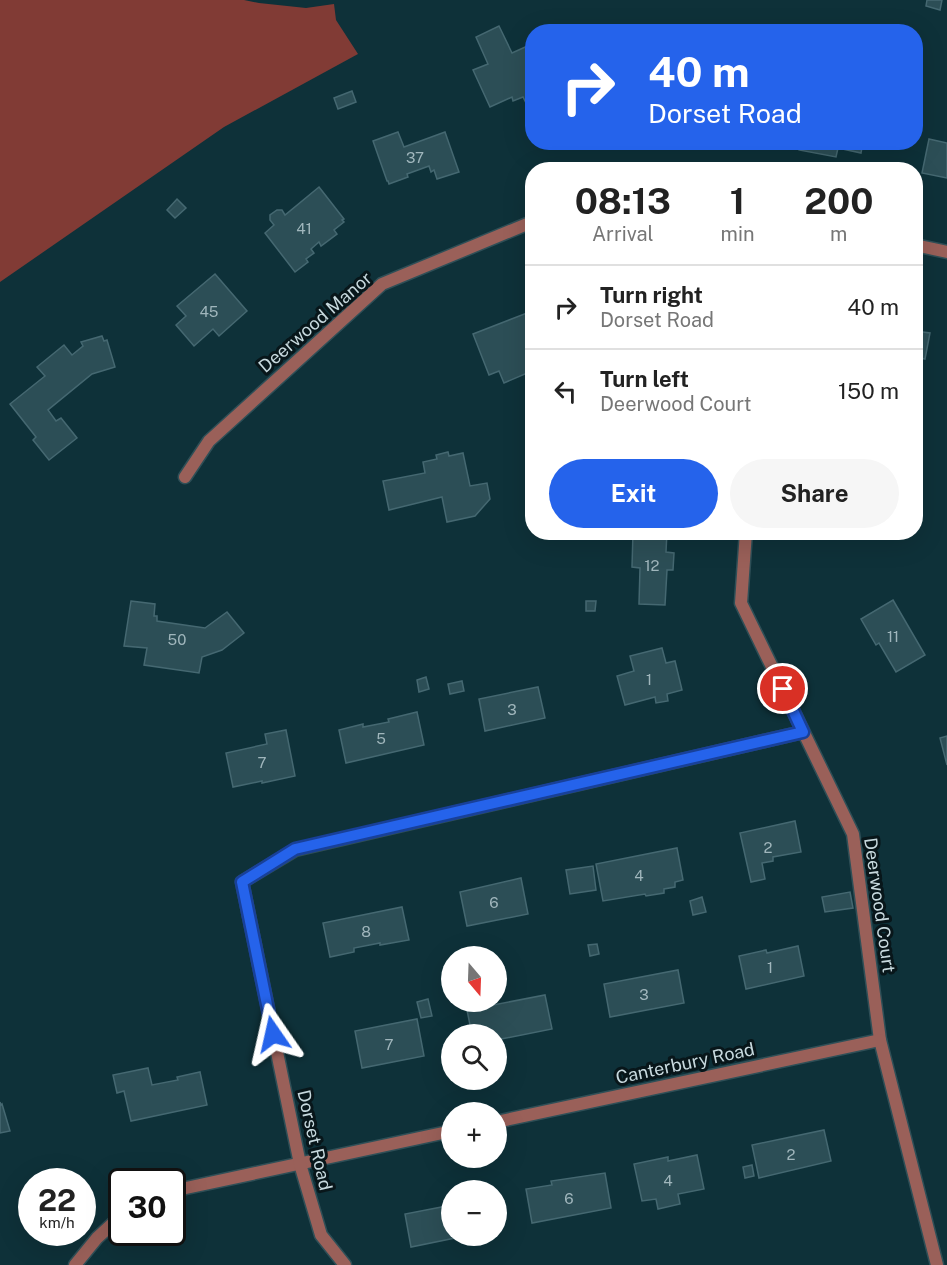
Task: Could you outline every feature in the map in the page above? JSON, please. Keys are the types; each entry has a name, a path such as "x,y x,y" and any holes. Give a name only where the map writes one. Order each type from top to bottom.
{"street":[{"name":"Deerwood Manor","path":"185,477 209,441 382,284 525,225"},
{"path":"923,247 947,252"},
{"name":"Deerwood Court","path":"745,540 741,603 853,834 880,1040 937,1265"},
{"name":"Dorset Road","path":"345,1265 321,1235 300,1164 242,882 295,849 803,732"},
{"name":"Canterbury Road","path":"507,1120 880,1040"},
{"path":"186,1188 441,1133"},
{"path":"75,1265 108,1228"}],"shaded area":[{"path":"0,0 244,0 306,8 334,4 336,20 358,54 224,127 0,282"}],"building":[{"path":"927,0 942,0 940,10 926,6"},
{"path":"499,26 512,53 525,47 525,101 523,97 513,101 512,97 490,107 473,70 488,64 476,37"},
{"path":"352,91 356,102 338,109 334,98"},
{"path":"398,132 404,147 445,132 459,172 437,179 434,170 431,172 429,166 389,184 373,141"},
{"path":"929,139 947,143 947,178 923,173"},
{"path":"799,150 838,150 836,157"},
{"path":"319,187 344,222 334,230 337,234 321,246 319,242 311,249 314,253 306,259 308,262 295,272 265,233 274,225 270,220 270,215 277,210 282,210 285,215"},
{"path":"177,199 186,208 175,218 167,210"},
{"path":"215,274 247,311 219,336 213,329 194,346 176,325 186,316 177,306"},
{"path":"525,314 525,374 504,383 499,371 489,375 473,334"},
{"path":"923,332 930,333 925,359 923,359"},
{"path":"102,336 104,341 107,340 115,367 92,374 48,410 56,421 61,418 77,438 49,460 33,440 36,437 10,404 45,376 37,367 64,345 72,355 83,346 81,342"},
{"path":"448,452 449,456 463,453 470,486 487,483 490,499 475,516 447,522 442,497 389,510 383,481 425,473 423,462 437,459 436,455"},
{"path":"633,540 667,540 666,552 674,553 673,570 667,570 665,605 639,604 640,568 632,567"},
{"path":"893,600 925,655 896,672 879,643 876,645 861,619"},
{"path":"131,601 155,604 154,616 157,616 157,621 205,628 227,612 244,633 222,650 202,657 199,673 144,665 147,648 124,646"},
{"path":"586,601 596,601 595,611 586,611"},
{"path":"662,648 666,663 675,661 682,690 667,694 668,701 656,703 655,697 625,705 617,676 634,671 630,656"},
{"path":"426,677 429,689 419,692 417,680"},
{"path":"462,681 464,691 450,694 448,684"},
{"path":"538,687 545,718 485,731 479,699"},
{"path":"417,712 424,745 346,763 339,730 363,724 363,727 389,722 388,719"},
{"path":"286,730 295,776 233,787 226,753 267,744 265,734"},
{"path":"947,736 947,765 940,738"},
{"path":"795,821 801,852 773,857 773,861 762,863 765,879 751,882 740,833"},
{"path":"677,848 683,880 675,882 675,887 664,889 664,893 603,901 596,864"},
{"path":"593,866 596,890 570,894 566,870"},
{"path":"521,878 528,914 467,926 460,892"},
{"path":"850,892 853,908 825,912 822,897"},
{"path":"702,897 706,912 693,915 690,901"},
{"path":"402,907 409,940 354,948 354,952 330,957 323,923"},
{"path":"597,944 599,954 590,956 588,945"},
{"path":"798,946 804,976 746,989 739,956"},
{"path":"678,970 684,1003 610,1017 604,984"},
{"path":"545,995 552,1029 507,1038 507,1024 470,1024 467,1012 507,1012 507,1002"},
{"path":"428,999 432,1016 421,1018 417,1002"},
{"path":"417,1019 424,1056 362,1068 355,1031"},
{"path":"148,1068 152,1085 178,1080 177,1077 200,1072 207,1105 131,1121 124,1091 117,1093 113,1075"},
{"path":"0,1102 10,1131 0,1133"},
{"path":"824,1130 831,1161 759,1178 752,1145"},
{"path":"697,1155 704,1189 678,1194 680,1204 658,1209 656,1199 642,1201 634,1164 668,1157 668,1161"},
{"path":"752,1165 754,1176 745,1178 743,1167"},
{"path":"605,1173 611,1208 532,1223 526,1189 552,1185 551,1181"},
{"path":"441,1207 441,1241 411,1247 405,1214"}],"route":[{"path":"273,1034 242,882 295,849 803,732 783,689"}]}
